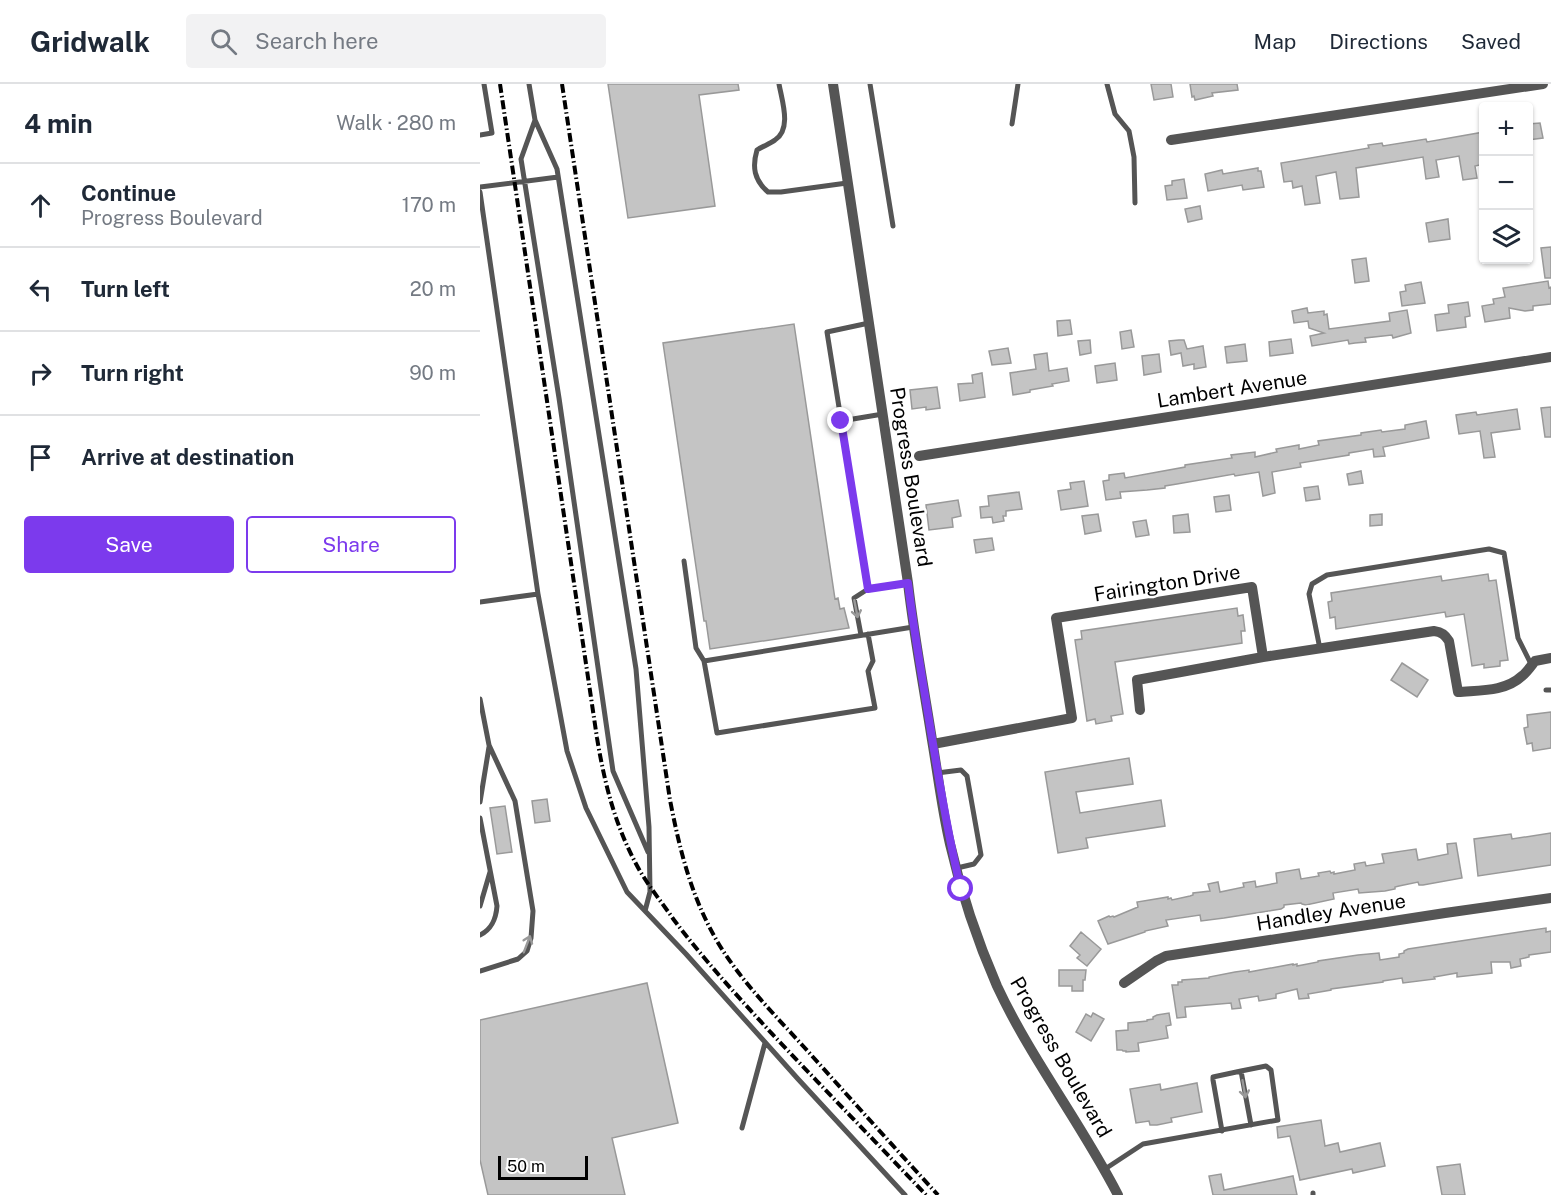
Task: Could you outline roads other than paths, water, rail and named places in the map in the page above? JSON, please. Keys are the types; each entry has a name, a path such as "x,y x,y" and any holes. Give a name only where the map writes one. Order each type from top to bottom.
{"street":[{"name":"Progress Boulevard","path":"833,84 913,627 949,842 961,889 978,939 1020,1031 1105,1169 1118,1195"},
{"path":"1171,140 1543,84"},
{"name":"Lambert Avenue","path":"919,456 1551,357"},
{"name":"Fairington Drive","path":"933,744 1072,718 1056,618 1252,587 1263,657"},
{"path":"1140,710 1137,680 1263,657 1434,631 1445,635 1449,641 1458,692 1500,688 1511,684 1522,676 1535,661 1551,658"},
{"name":"Handley Avenue","path":"1124,983 1166,956 1551,898"}],"lane":[{"path":"480,135 492,133 484,84"},
{"path":"529,84 535,120 557,169 636,669 649,828 650,892 645,911"},
{"path":"779,84 786,127 775,141 757,150 755,170 758,183 768,192 848,183"},
{"path":"870,84 893,226"},
{"path":"1012,124 1018,84"},
{"path":"1107,84 1115,114 1129,130 1134,157 1135,203"},
{"path":"535,120 521,159 558,386 614,771 650,857"},
{"path":"480,187 558,177"},
{"path":"480,192 538,594 567,751 586,808 627,891 905,1195"},
{"path":"868,589 826,332 869,323"},
{"path":"841,421 883,414"},
{"path":"1320,649 1309,594 1312,584 1319,579 1327,575 1489,549 1504,553 1518,638 1531,665"},
{"path":"684,561 696,648 704,661 717,733 875,708 868,672 873,662 854,598 868,589 908,583"},
{"path":"480,602 538,594"},
{"path":"704,661 913,627"},
{"path":"480,699 489,745 516,801 533,911 531,938 527,951 518,959 480,971"},
{"path":"480,802 489,745"},
{"path":"937,773 961,770 967,776 981,855 974,864 956,868"},
{"path":"480,818 497,906 491,928 480,935"},
{"path":"480,906 490,871"},
{"path":"742,1128 765,1043"},
{"path":"1105,1169 1143,1144 1222,1131 1278,1120 1270,1070 1266,1066 1214,1077 1222,1131"},
{"path":"1241,1071 1251,1125"}],"railway":[{"path":"500,84 597,738 608,790 624,839 644,877 698,950 775,1037 926,1195"},
{"path":"562,84 670,800 682,855 693,890 717,941 746,983 938,1195"}]}
